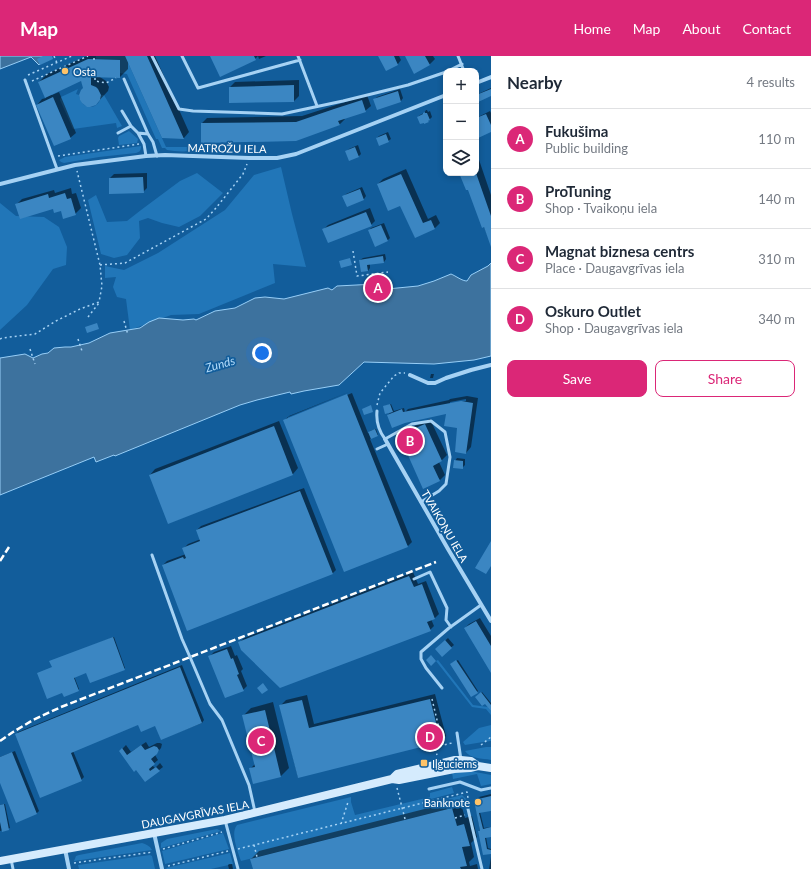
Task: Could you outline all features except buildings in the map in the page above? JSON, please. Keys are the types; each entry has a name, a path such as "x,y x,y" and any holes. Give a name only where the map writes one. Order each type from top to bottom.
{"main road":[{"name":"DAUGAVGRĪVAS IELA","path":"392,779 397,774 447,762 461,760 471,761 478,766"},
{"name":"DAUGAVGRĪVAS IELA","path":"0,861 225,820 392,779 399,780 454,769 478,766 491,768"}],"street":[{"path":"479,82 491,77"},
{"name":"MATROŽU IELA","path":"0,184 76,165 146,156 165,155 277,158 296,154 443,96"},
{"path":"410,375 428,383 435,383 446,378 491,365"},
{"name":"TVAIKOŅU IELA","path":"385,439 448,550 491,621"},
{"path":"154,833 162,868"},
{"path":"65,849 69,869"}],"lane":[{"path":"152,56 179,109 193,111 282,114 408,85 443,72"},
{"path":"182,56 198,88 300,60"},
{"path":"298,56 317,106"},
{"path":"458,56 463,68"},
{"path":"453,68 462,64"},
{"path":"124,79 153,142 157,156"},
{"path":"25,80 57,169"},
{"path":"122,111 144,144 146,156"},
{"path":"118,133 131,126"},
{"path":"138,133 148,134"},
{"path":"376,411 378,425 381,434 385,439 412,424 431,421 445,432 450,457 446,484 439,491 421,502"},
{"path":"377,449 388,444"},
{"path":"152,555 182,639 210,704 222,720 249,785 255,813"},
{"path":"414,579 430,572 447,608 446,620 451,627"},
{"path":"442,688 426,668 421,659 420,652 481,605"},
{"path":"457,733 461,760"},
{"path":"429,789 460,782 481,790 491,788"},
{"path":"468,809 482,869"},
{"path":"225,820 238,869"},
{"path":"11,859 14,869"}],"path":[{"path":"54,56 57,63"},
{"path":"25,80 28,75 72,56"},
{"path":"26,84 88,56"},
{"path":"95,78 95,81 106,83 116,78"},
{"path":"52,156 141,144"},
{"path":"100,265 125,263 206,219 243,174 249,158"},
{"path":"76,165 100,265 102,286 99,302 88,317"},
{"path":"353,251 357,276 388,272"},
{"path":"376,273 377,286"},
{"path":"0,339 35,334 80,309 99,302"},
{"path":"124,321 128,335"},
{"path":"78,339 82,351"},
{"path":"30,349 35,364"},
{"path":"376,411 380,393 394,376 399,373 410,375"},
{"path":"432,699 443,745"},
{"path":"481,745 491,737"},
{"path":"435,747 458,741"},
{"path":"434,744 437,755"},
{"path":"397,787 405,820"},
{"path":"162,868 467,792 469,803 468,809"},
{"path":"341,824 348,802"},
{"path":"455,818 459,817"},
{"path":"161,850 222,832"},
{"path":"254,845 257,857"},
{"path":"68,864 153,852"}],"shaded area":[{"path":"96,56 125,56 166,147 195,147 189,151 182,152 162,148 158,139 156,139 127,74 120,73 120,60 96,60"},
{"path":"78,89 76,94 79,95 80,100 83,104 90,107 97,104 101,95 104,95 122,126 117,128 116,123 73,129 60,100 61,97"},
{"path":"129,131 138,139 137,143 119,145 119,136"},
{"path":"141,146 140,151 136,153 64,163 59,160 65,157"},
{"path":"281,167 306,267 273,264 275,283 199,314 171,315 130,330 126,299 117,297 113,287 116,277 105,278 105,266 124,270 158,253 225,210 254,175"},
{"path":"197,173 223,193 200,216 179,227 148,218 139,221 140,238 127,255 114,258 101,254 88,200 96,195 107,222 127,221 180,181"},
{"path":"0,203 16,216 44,217 59,227 67,247 66,265 53,269 27,305 0,330"},
{"path":"438,660 473,705 488,707 491,711 491,715 486,709 472,707 436,661"},
{"path":"491,725 491,741 465,745 463,742 479,728"},
{"path":"491,747 491,760 470,756 465,751"},
{"path":"465,770 491,775 491,784 481,786 477,774 453,779 452,772"},
{"path":"452,787 454,793 431,799 432,803 462,795 466,799 467,803 241,861 234,838 235,828 237,825 351,797 355,815 430,797 430,793"},
{"path":"217,829 221,831 161,848 161,843 167,839"},
{"path":"223,833 229,849 165,864 162,851"},
{"path":"142,843 148,845 152,850 74,861 76,856 79,855"},
{"path":"230,853 233,864 211,869 166,868"},
{"path":"150,855 152,856 155,869 79,869 78,865"}],"water":[{"path":"0,56 45,56 39,65 31,57 0,69"},
{"name":"Zunds","path":"491,263 491,356 474,360 434,364 364,362 339,385 291,394 290,392 240,405 115,456 114,455 96,462 94,457 0,495 0,358 25,354 33,358 48,353 54,348 71,347 89,343 110,333 140,328 159,318 196,320 215,311 235,308 255,298 265,297 284,299 328,288 332,290 337,286 376,284 376,286 374,286 375,293 381,292 379,284 382,284 387,289 418,286 451,274 467,281 471,275"}],"railway":[{"path":"0,561 9,547"},
{"path":"0,741 33,720 61,707 436,562"}],"place":[{"name":"Osta","path":"65,71"},
{"name":"Fukušima","path":"378,288"},
{"name":"ProTuning","path":"410,441"},
{"name":"Oskuro Outlet","path":"430,737"},
{"name":"Magnat biznesa centrs","path":"261,741"},
{"name":"Iļģuciems","path":"424,763"},
{"name":"Banknote","path":"478,802"}]}
